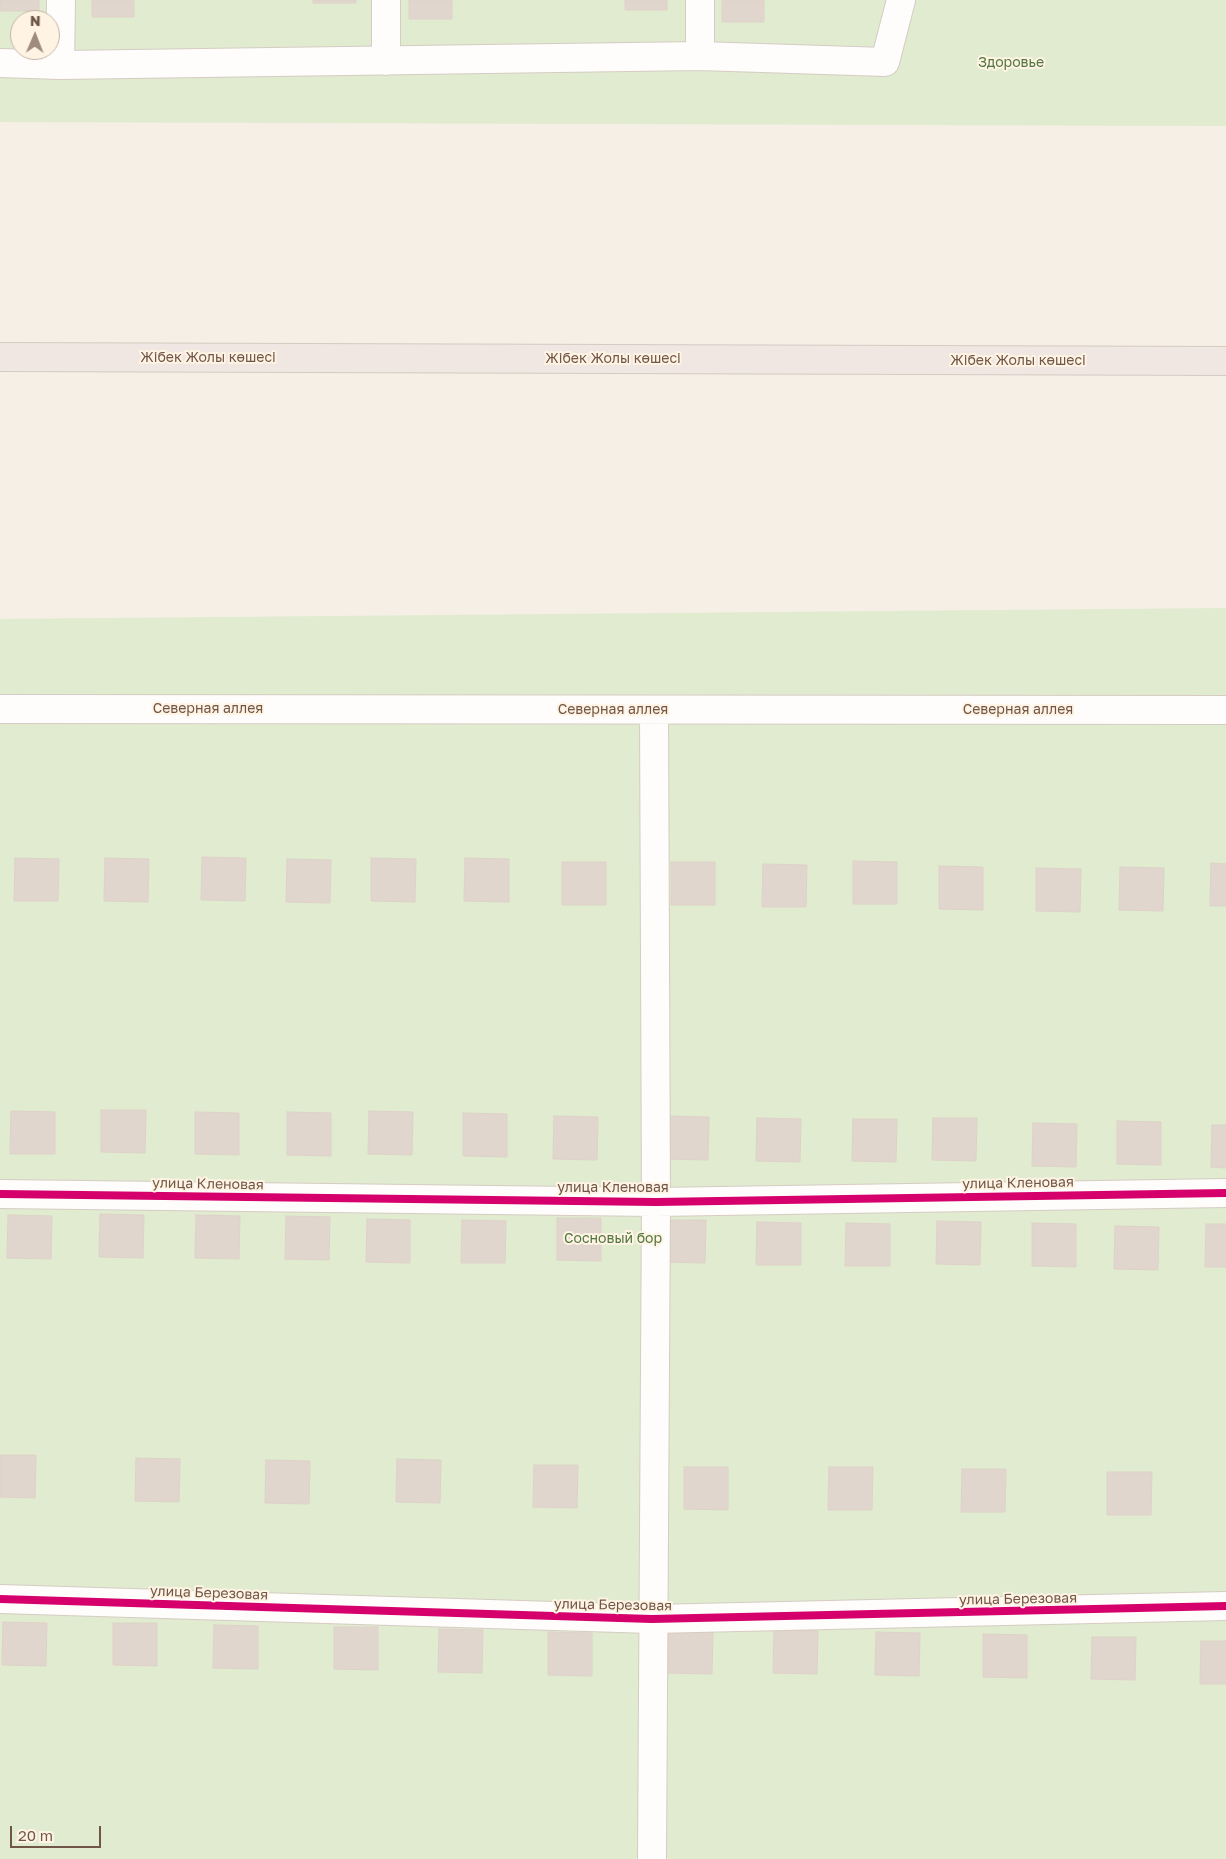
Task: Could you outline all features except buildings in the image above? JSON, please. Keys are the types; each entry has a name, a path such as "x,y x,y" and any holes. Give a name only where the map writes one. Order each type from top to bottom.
{"highway":[{"name":"Жібек Жолы көшесі","path":"0,357 1226,361"}],"street":[{"path":"60,65 61,0"},
{"path":"386,0 386,61"},
{"path":"700,0 700,56"},
{"path":"0,63 60,65 700,56 885,62 901,0"},
{"name":"Северная аллея","path":"0,709 1226,710"},
{"path":"652,1859 656,1202 654,710"},
{"name":"улица Кленовая","path":"0,1194 656,1202 1226,1193"},
{"name":"улица Березовая","path":"0,1599 652,1619 1226,1606"}],"green space":[{"name":"Здоровье","path":"0,0 1226,0 1226,126 0,122"},
{"name":"Сосновый бор","path":"1226,608 1226,1859 0,1859 0,619"}],"cycle path":[{"path":"0,1194 656,1202 1226,1193"},
{"path":"0,1599 652,1619 1226,1606"}]}
